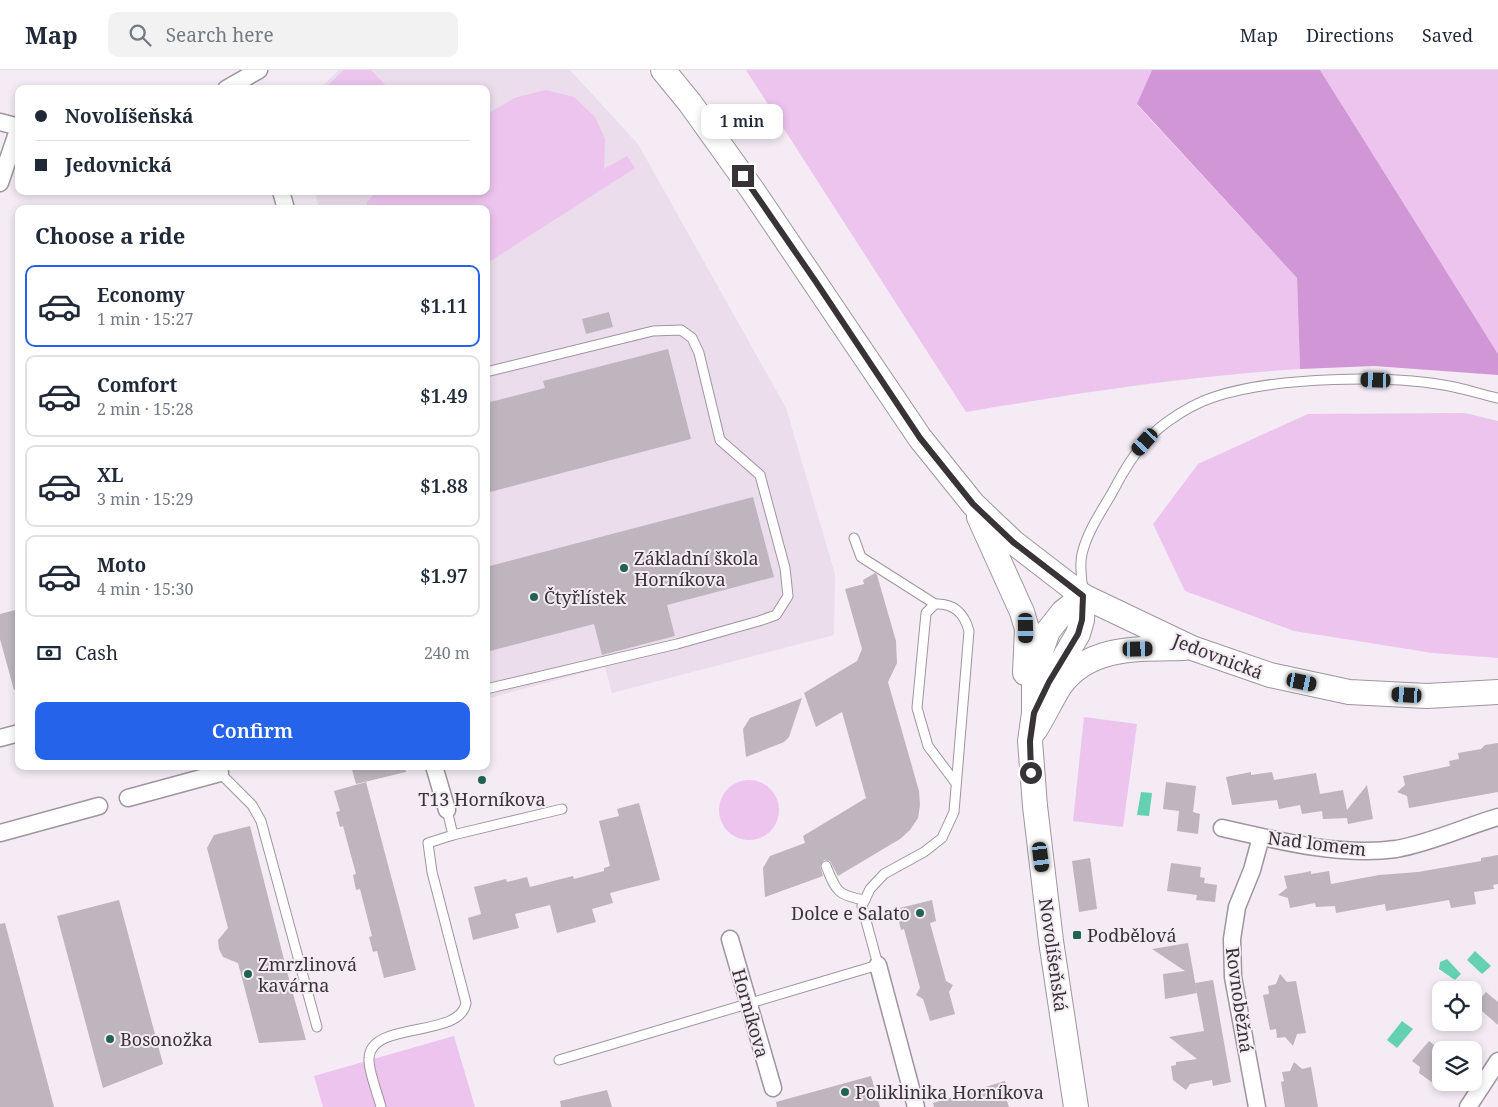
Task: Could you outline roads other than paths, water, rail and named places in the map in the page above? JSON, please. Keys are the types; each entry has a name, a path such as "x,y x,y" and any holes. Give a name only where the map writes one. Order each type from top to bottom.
{"main road":[{"name":"Jedovnická","path":"663,70 690,103 753,191 920,438 973,504 1013,542 1083,596 1192,648 1270,675 1349,692 1427,696 1498,692"},
{"path":"973,504 1022,612 1026,628 1024,682 1030,741"},
{"name":"Novolíšeňská","path":"1076,1107 1051,941 1035,806 1030,741 1034,713 1034,684 1039,657 1048,631 1063,612 1083,596"},
{"path":"1030,741 1060,686 1077,668 1099,656 1123,649 1192,648"}],"street":[{"path":"234,85 253,76"},
{"path":"0,122 15,126"},
{"path":"0,183 15,139"},
{"path":"0,738 15,734"},
{"path":"128,798 220,770"},
{"path":"435,770 447,810"},
{"path":"0,833 100,806"},
{"name":"Nad lomem","path":"1222,828 1261,837 1355,851 1395,849 1498,817"},
{"name":"Rovnoběžná","path":"1257,1107 1233,977 1232,939 1237,907 1252,870 1261,837"},
{"name":"Horníkova","path":"730,939 773,1088"},
{"path":"878,965 916,1107"},
{"path":"1468,1107 1498,1061"}],"lane":[{"path":"490,371 653,331 681,330 692,338 699,353 720,440 760,475 785,568 788,596 776,615 759,621 677,644 490,689"},
{"path":"1083,596 1081,555 1094,524 1123,472 1153,433 1197,404 1212,397 1247,389 1301,382 1360,380 1454,386 1498,398"},
{"path":"559,1060 878,965 862,906 870,889 884,874 924,852 942,838 954,812 969,631 965,617 957,609 945,604 935,604 861,558 854,538"},
{"path":"935,604 926,613 917,708 928,746 955,782"},
{"path":"220,770 252,806 260,822 317,1027"},
{"path":"381,1107 369,1060 370,1051 375,1045 392,1036 453,1020 465,1009 466,1003 432,872 428,843 453,835 562,809"},
{"path":"447,810 453,835"},
{"path":"826,866 840,893 850,898 865,900"}],"place":[{"name":"Základní škola Horníkova","path":"624,568"},
{"name":"Čtyřlístek","path":"534,597"},
{"name":"T13 Horníkova","path":"482,780"},
{"name":"Dolce e Salato","path":"920,913"},
{"name":"Podbělová","path":"1077,935"},
{"name":"Zmrzlinová kavárna","path":"248,974"},
{"name":"Bosonožka","path":"110,1039"},
{"name":"Poliklinika Horníkova","path":"845,1092"}]}
